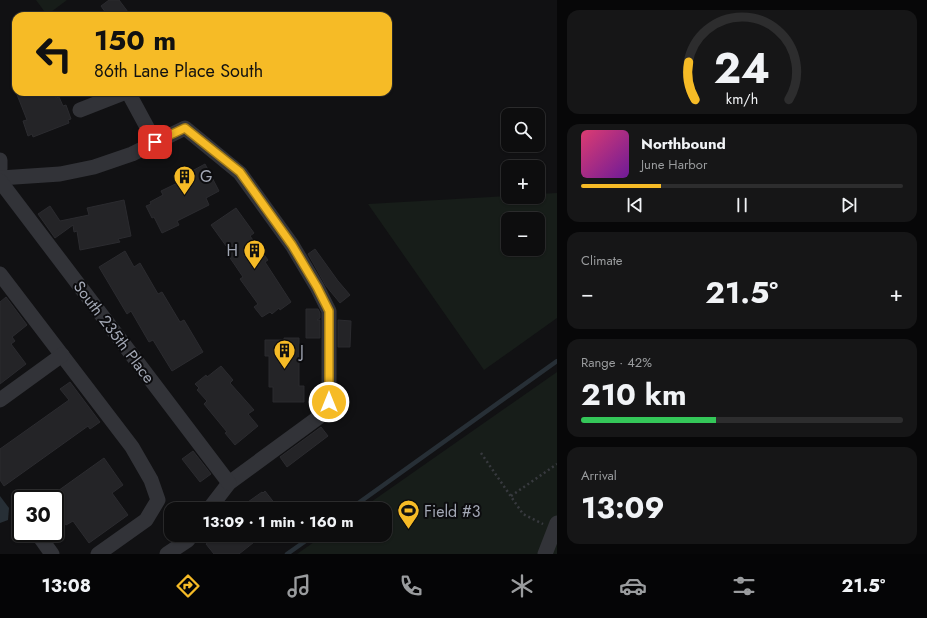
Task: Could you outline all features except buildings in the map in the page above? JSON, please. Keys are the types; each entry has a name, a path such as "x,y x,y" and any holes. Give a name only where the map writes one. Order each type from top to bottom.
{"street":[{"path":"80,110 117,96"},
{"path":"129,96 155,142"},
{"path":"0,180 60,174 87,168 132,154 185,128 240,172 292,245 317,287 329,311 329,402 319,417 229,483 214,502"},
{"path":"0,160 0,169"},
{"name":"South 235th Place","path":"0,180 229,483"},
{"path":"0,274 132,447 151,480 158,500 146,520 98,554"},
{"path":"0,400 62,355"},
{"path":"544,554 555,526"},
{"path":"43,542 52,554"},
{"path":"167,554 185,542"}],"path":[{"path":"481,453 523,514 555,526"},
{"path":"511,496 557,464"}],"shaded area":[{"path":"36,0 67,0 51,12 45,12"},
{"path":"557,193 557,318 484,370 368,204 501,196 501,204 545,204 545,194"},
{"path":"557,372 557,554 297,554 314,542 392,542 392,502 371,502"},
{"path":"0,496 9,508 8,520 0,523"}],"waterway":[{"path":"360,502 557,361"},
{"path":"287,554 304,542"}],"place":[{"name":"G","path":"184,196"},
{"name":"H","path":"254,270"},
{"name":"J","path":"284,370"},
{"name":"Field #3","path":"409,530"}],"route":[{"path":"155,142 185,128 240,172 292,245 317,287 329,311 329,402"}]}
